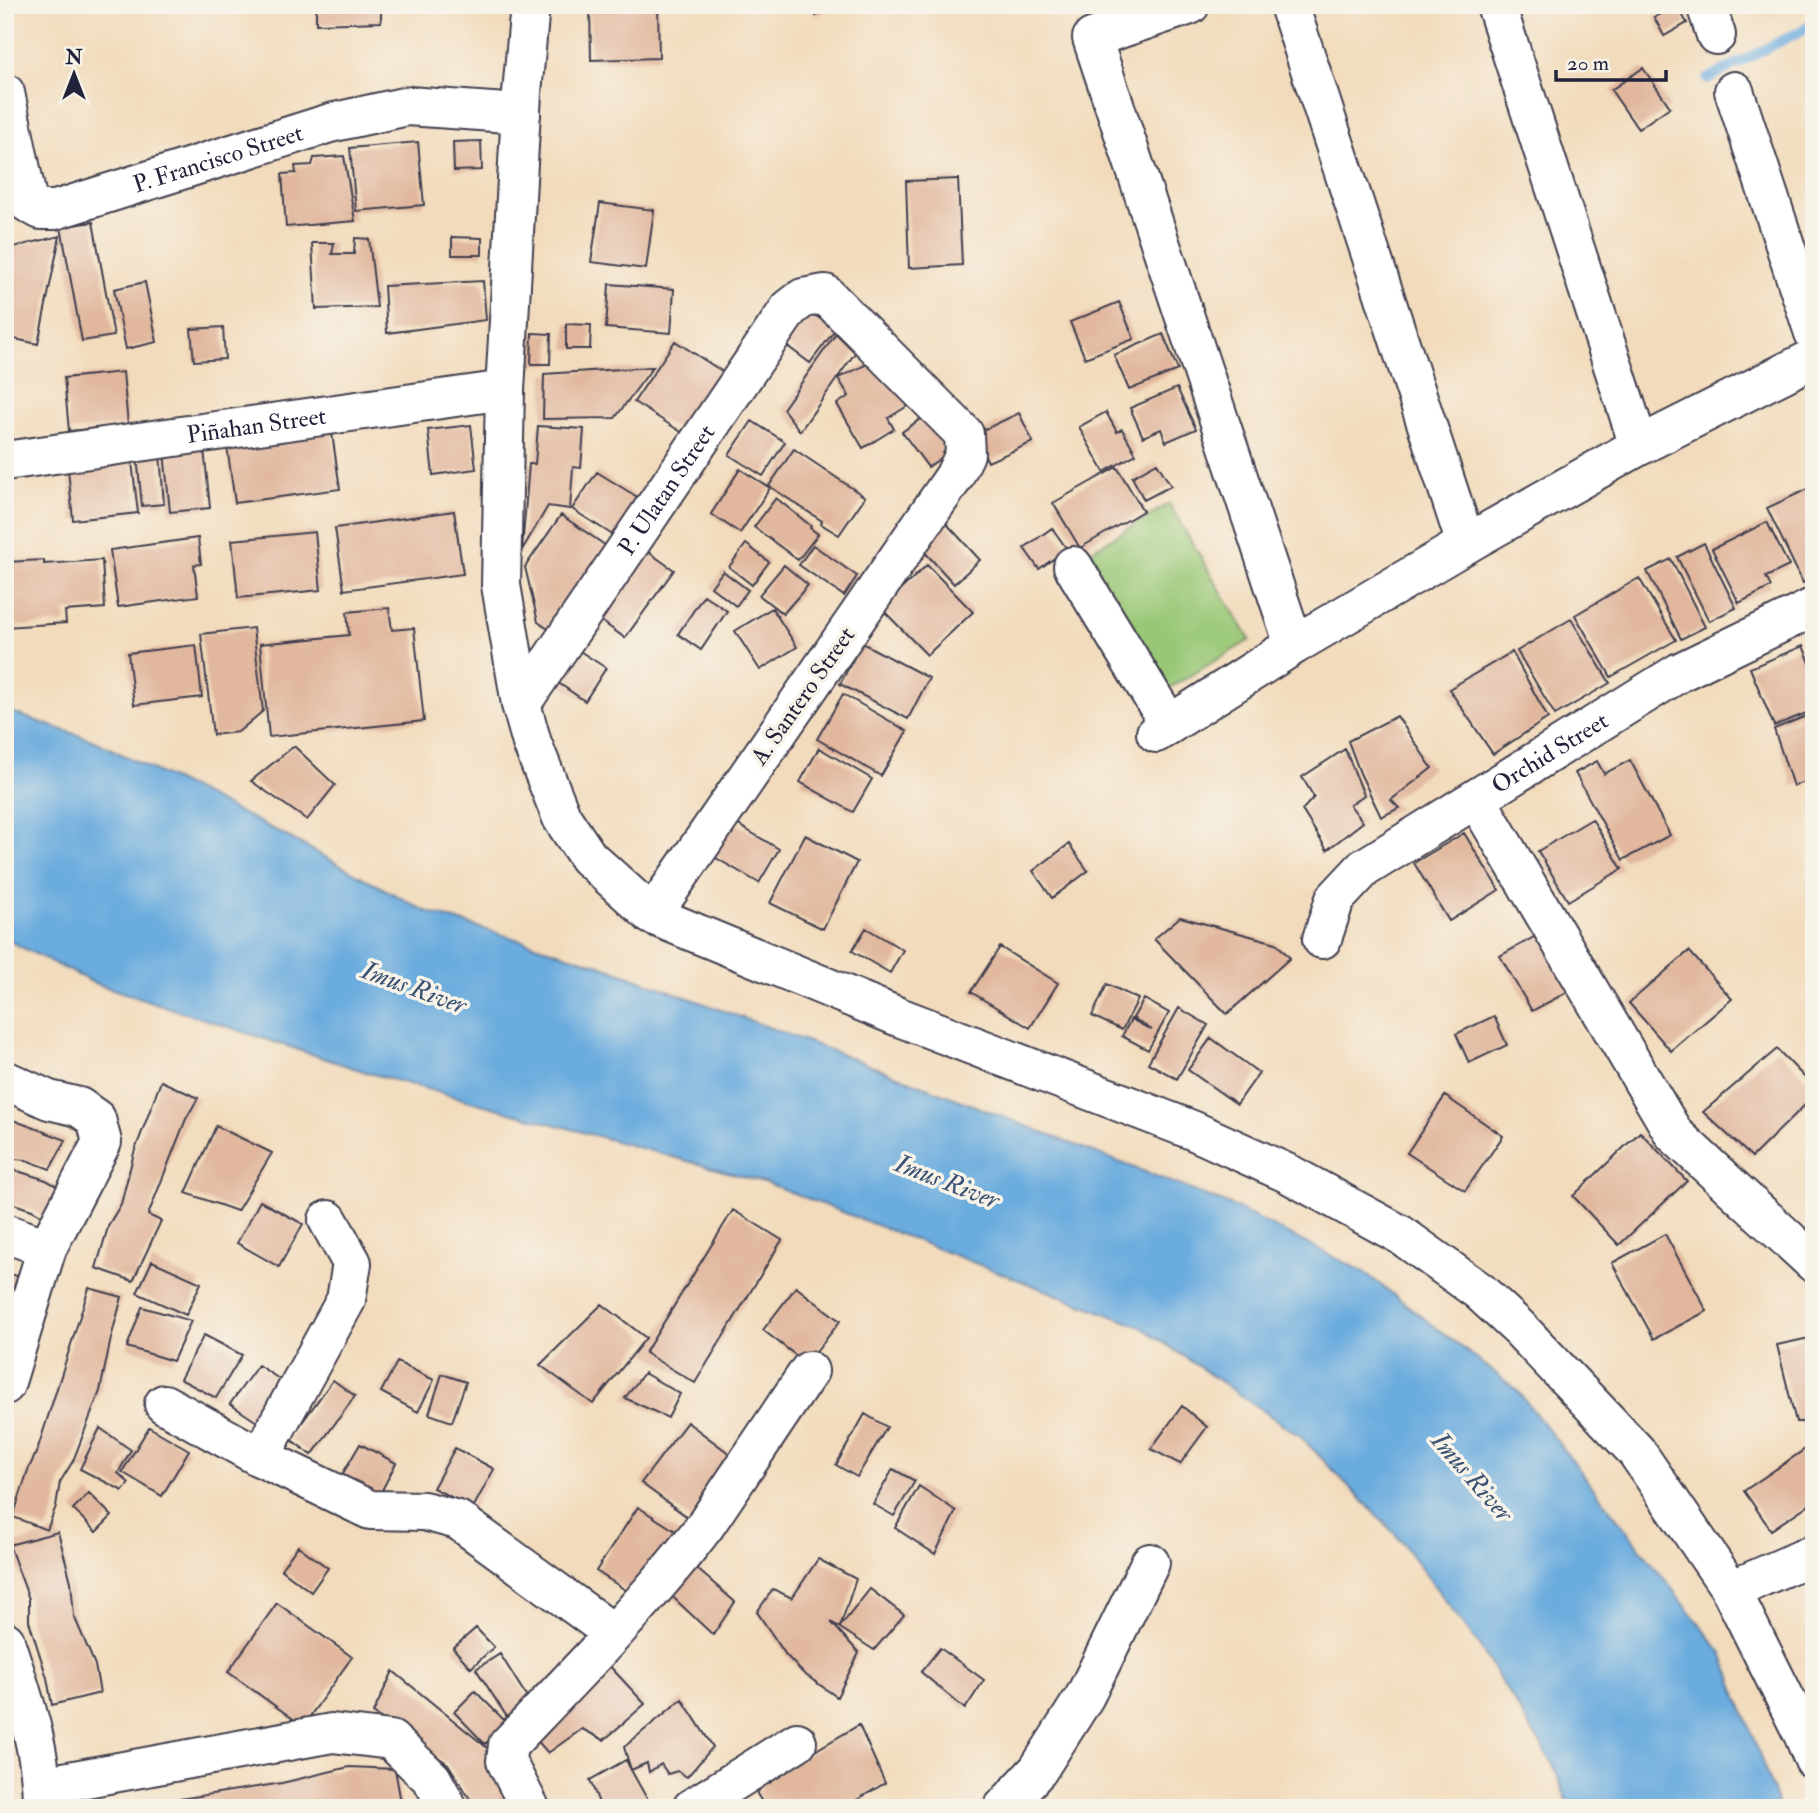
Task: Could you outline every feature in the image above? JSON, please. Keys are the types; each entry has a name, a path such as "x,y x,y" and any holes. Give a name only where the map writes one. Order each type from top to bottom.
{"street":[{"path":"530,5 505,390 501,585 521,704 532,743 562,818 588,857 652,915 899,1017 1192,1129 1289,1174 1401,1235 1479,1290 1636,1451 1731,1590 1814,1760"},
{"path":"1190,5 1092,38 1294,645"},
{"path":"1289,5 1466,544"},
{"path":"1496,5 1639,446"},
{"path":"1734,91 1814,333"},
{"name":"P. Francisco Street","path":"5,93 28,203 41,210 55,210 330,123 408,106 521,114"},
{"name":"A. Santero Street","path":"652,915 954,477 965,454 964,434 825,294"},
{"name":"P. Ulatan Street","path":"521,704 789,309 803,298 825,294"},
{"path":"1073,566 1163,728 1294,645 1466,544 1639,446 1814,358"},
{"name":"Piñahan Street","path":"5,461 505,390"},
{"name":"Orchid Street","path":"1322,939 1335,899 1364,868 1680,672 1814,607"},
{"path":"1477,800 1674,1134 1814,1263"},
{"path":"5,1080 49,1100 79,1107 96,1119 102,1142 47,1248 5,1385"},
{"path":"260,1457 346,1300 352,1263 328,1220"},
{"path":"5,1233 47,1248"},
{"path":"530,1808 506,1761 508,1745 643,1604 705,1526 809,1371"},
{"path":"164,1404 260,1457 370,1510 424,1511 458,1520 613,1633"},
{"path":"1731,1590 1814,1554"},
{"path":"1003,1808 1038,1770 1085,1696 1150,1563"},
{"path":"5,1641 31,1723 42,1797 332,1733 391,1740 432,1779 448,1808"},
{"path":"692,1808 797,1742"}],"green space":[{"path":"1169,504 1250,640 1168,689 1086,554"}],"water":[{"name":"Imus River","path":"5,710 95,741 277,831 423,910 600,965 854,1059 1230,1205 1364,1272 1517,1390 1722,1653 1779,1808 1570,1808 1552,1762 1478,1644 1397,1536 1301,1437 1141,1327 767,1183 369,1073 94,983 5,939"}],"building":[{"path":"316,5 381,5 381,22 316,24"},
{"path":"590,5 658,5 659,58 591,60"},
{"path":"811,5 838,5 816,16"},
{"path":"1677,5 1687,23 1664,36 1654,17"},
{"path":"1643,68 1670,107 1638,129 1611,90"},
{"path":"481,141 482,170 454,171 453,142"},
{"path":"418,142 424,205 356,211 350,148"},
{"path":"344,156 355,221 286,227 282,174 296,173 295,166 312,165 314,158"},
{"path":"958,179 962,265 909,268 906,181"},
{"path":"600,203 654,210 646,269 591,262"},
{"path":"93,222 114,336 82,341 61,227"},
{"path":"60,236 38,344 5,337 5,262 9,248"},
{"path":"452,237 482,238 482,255 452,255"},
{"path":"355,238 369,239 377,307 316,309 312,243 334,243 332,254 354,254"},
{"path":"483,281 486,320 387,333 384,286"},
{"path":"145,282 157,342 126,349 114,289"},
{"path":"609,284 674,289 671,333 606,328"},
{"path":"1119,302 1134,339 1085,358 1070,322"},
{"path":"803,306 835,330 810,363 778,339"},
{"path":"566,324 591,325 590,349 566,349"},
{"path":"842,325 855,353 800,431 783,409"},
{"path":"223,327 225,359 194,361 191,329"},
{"path":"532,333 551,334 550,364 531,364"},
{"path":"1163,334 1178,370 1129,390 1114,355"},
{"path":"675,341 726,374 686,435 634,402"},
{"path":"878,359 914,402 888,418 894,429 863,448 837,404 849,396 838,378"},
{"path":"653,367 615,418 543,419 544,374"},
{"path":"123,372 128,425 69,431 64,378"},
{"path":"1177,388 1196,429 1166,442 1161,429 1143,437 1130,408"},
{"path":"1106,412 1117,432 1122,429 1136,454 1104,472 1079,427"},
{"path":"1019,413 1033,442 988,462 975,434"},
{"path":"926,415 952,450 928,467 902,432"},
{"path":"752,421 785,442 763,476 729,455"},
{"path":"471,425 476,469 433,475 428,430"},
{"path":"538,426 584,429 581,468 573,467 570,509 548,506 522,550 529,464 535,464"},
{"path":"332,433 340,489 235,503 227,446"},
{"path":"204,448 210,508 170,512 164,452"},
{"path":"794,449 865,497 839,535 769,486"},
{"path":"160,454 164,504 142,506 137,456"},
{"path":"132,462 138,513 73,520 68,469"},
{"path":"1157,463 1171,486 1144,500 1132,477"},
{"path":"1117,467 1143,511 1080,548 1053,503"},
{"path":"740,469 770,488 740,533 711,514"},
{"path":"597,472 647,503 622,541 572,509"},
{"path":"1814,486 1814,578 1803,583 1767,508"},
{"path":"776,498 818,534 798,560 754,527"},
{"path":"454,511 463,574 344,590 335,528"},
{"path":"561,515 615,552 557,635 538,622 525,567"},
{"path":"1767,522 1789,566 1766,577 1771,587 1739,603 1712,549"},
{"path":"946,523 980,560 954,584 920,547"},
{"path":"1052,528 1067,549 1039,569 1024,548"},
{"path":"315,532 321,590 238,598 232,540"},
{"path":"198,538 201,564 194,565 198,596 118,607 110,550"},
{"path":"1704,543 1736,608 1709,621 1677,557"},
{"path":"746,544 769,562 752,585 729,567"},
{"path":"813,545 857,576 844,596 799,565"},
{"path":"641,547 674,570 625,638 593,615"},
{"path":"1671,559 1705,627 1681,639 1647,571"},
{"path":"44,560 44,564 102,560 105,608 65,611 66,623 5,627 5,562"},
{"path":"784,565 808,585 783,614 759,595"},
{"path":"927,565 973,612 927,655 881,608"},
{"path":"723,571 748,590 736,606 711,587"},
{"path":"1639,578 1676,640 1611,677 1575,615"},
{"path":"704,595 727,611 701,650 678,634"},
{"path":"389,608 392,630 414,628 424,721 269,737 260,644 349,635 347,612"},
{"path":"772,608 797,647 760,670 735,631"},
{"path":"1571,619 1610,683 1555,715 1517,651"},
{"path":"253,628 263,711 238,732 213,735 201,634"},
{"path":"862,643 929,678 908,719 840,684"},
{"path":"196,645 202,697 134,705 128,653"},
{"path":"1803,646 1814,672 1814,710 1774,726 1750,668"},
{"path":"575,648 606,668 585,701 554,680"},
{"path":"1512,652 1548,718 1493,754 1449,689"},
{"path":"843,694 907,731 881,776 817,739"},
{"path":"1814,713 1814,779 1793,786 1774,729"},
{"path":"1397,716 1432,768 1391,800 1399,808 1381,817 1348,741"},
{"path":"294,746 335,785 307,820 251,781"},
{"path":"819,748 872,779 853,812 800,782"},
{"path":"1345,749 1364,795 1350,805 1363,822 1327,850 1302,810 1314,797 1302,777"},
{"path":"1630,760 1670,835 1623,860 1575,773 1597,761 1604,774"},
{"path":"1592,819 1622,869 1568,901 1538,851"},
{"path":"730,820 779,849 759,883 709,854"},
{"path":"1464,833 1499,890 1449,921 1414,863"},
{"path":"805,835 857,862 823,929 770,903"},
{"path":"1069,844 1088,871 1052,898 1033,871"},
{"path":"1180,917 1276,943 1290,958 1227,1014 1154,939"},
{"path":"866,928 903,950 890,973 852,951"},
{"path":"1543,932 1575,988 1532,1011 1500,956"},
{"path":"1000,947 1058,983 1030,1028 971,992"},
{"path":"1689,951 1732,999 1671,1051 1629,1003"},
{"path":"1107,984 1138,999 1122,1030 1092,1016"},
{"path":"1144,999 1169,1013 1148,1050 1122,1036 1131,1019 1152,1030 1133,1018"},
{"path":"1179,1008 1208,1025 1177,1079 1148,1063"},
{"path":"1494,1016 1507,1045 1469,1063 1456,1034"},
{"path":"1211,1038 1259,1073 1237,1104 1188,1070"},
{"path":"1777,1049 1814,1087 1814,1096 1752,1157 1703,1112"},
{"path":"161,1081 198,1098 186,1119 148,1215 161,1221 133,1281 96,1268 109,1224 121,1204 134,1153"},
{"path":"1445,1096 1503,1136 1465,1191 1407,1153"},
{"path":"5,1117 66,1140 50,1169 26,1160 5,1158"},
{"path":"216,1126 272,1153 237,1211 186,1193"},
{"path":"1640,1132 1687,1181 1619,1245 1573,1196"},
{"path":"5,1167 46,1180 66,1191 52,1221 32,1210 5,1201"},
{"path":"260,1201 303,1224 279,1267 237,1243"},
{"path":"733,1210 782,1240 695,1383 645,1353"},
{"path":"1665,1234 1707,1311 1654,1339 1612,1263"},
{"path":"152,1261 201,1283 186,1315 137,1293"},
{"path":"5,1272 31,1281 5,1358"},
{"path":"796,1287 840,1321 807,1364 763,1330"},
{"path":"89,1288 122,1297 100,1391 73,1461 60,1482 56,1506 47,1530 13,1517"},
{"path":"602,1304 646,1338 593,1404 540,1365"},
{"path":"142,1307 191,1321 173,1361 127,1347"},
{"path":"204,1335 242,1355 216,1398 180,1379"},
{"path":"1814,1337 1814,1422 1796,1422 1777,1345"},
{"path":"397,1362 434,1380 418,1412 381,1392"},
{"path":"258,1365 285,1383 257,1422 230,1404"},
{"path":"644,1373 680,1394 668,1418 625,1398"},
{"path":"442,1374 466,1382 452,1422 429,1414"},
{"path":"333,1380 355,1396 312,1455 290,1439"},
{"path":"1182,1406 1207,1427 1180,1464 1151,1449"},
{"path":"865,1414 887,1427 857,1477 836,1465"},
{"path":"687,1422 742,1463 697,1524 641,1483"},
{"path":"149,1427 189,1450 162,1496 122,1472"},
{"path":"100,1428 131,1450 118,1473 129,1483 123,1491 80,1469"},
{"path":"1814,1443 1814,1501 1771,1530 1744,1491"},
{"path":"360,1444 396,1463 379,1496 342,1475"},
{"path":"455,1448 494,1469 473,1508 433,1488"},
{"path":"893,1469 915,1481 894,1516 873,1504"},
{"path":"919,1486 956,1511 935,1554 895,1528"},
{"path":"89,1493 112,1516 96,1532 73,1509"},
{"path":"638,1507 680,1534 638,1598 596,1571"},
{"path":"58,1532 71,1582 74,1616 95,1665 100,1693 52,1705 47,1678 29,1621 29,1599 9,1545"},
{"path":"298,1546 328,1568 311,1592 281,1569"},
{"path":"818,1559 856,1579 840,1627 870,1589 904,1615 874,1650 831,1622 859,1653 837,1697 803,1673 786,1655 757,1612 773,1589 792,1598"},
{"path":"687,1560 735,1602 713,1635 661,1586"},
{"path":"277,1603 352,1657 303,1726 228,1672"},
{"path":"476,1628 494,1647 471,1668 453,1648"},
{"path":"940,1648 984,1680 965,1709 921,1672"},
{"path":"500,1654 532,1705 509,1720 476,1669"},
{"path":"604,1660 645,1704 604,1740 582,1729 548,1753 527,1729"},
{"path":"393,1671 491,1751 522,1808 476,1808 448,1764 373,1713"},
{"path":"475,1691 507,1723 485,1744 454,1712"},
{"path":"682,1699 713,1747 687,1777 677,1771 668,1774 661,1764 649,1772 647,1763 631,1770 624,1747"},
{"path":"859,1725 885,1783 843,1808 766,1808 757,1794 765,1780"},
{"path":"626,1760 650,1804 643,1808 601,1808 590,1780"},
{"path":"349,1767 395,1769 402,1808 140,1808 282,1783"}],"waterway":[{"path":"1707,79 1814,24"}]}
